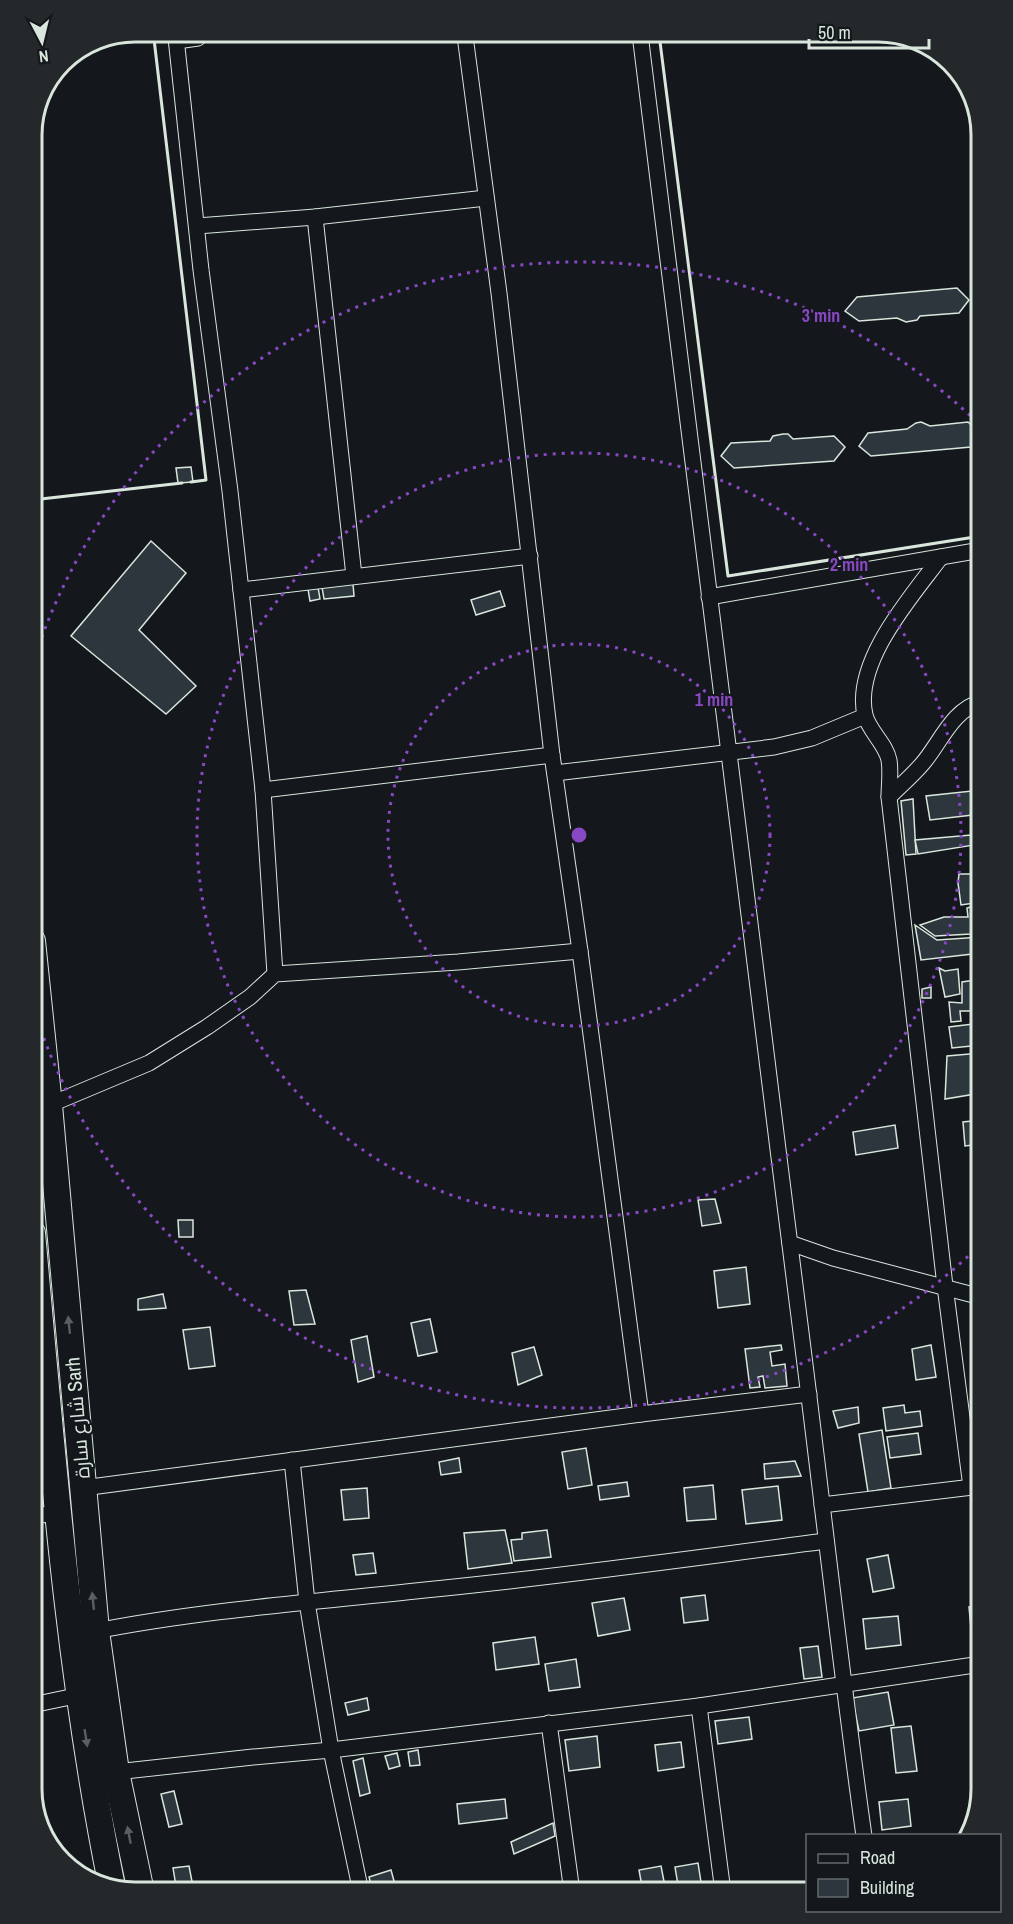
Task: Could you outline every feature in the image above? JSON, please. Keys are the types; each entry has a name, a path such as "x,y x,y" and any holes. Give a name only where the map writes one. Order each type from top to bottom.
{"highway":[{"name":"شارع سارة Sarh","path":"42,1037 96,1631 116,1772 139,1882"},
{"name":"شارع سارة Sarh","path":"42,1370 80,1695 99,1822 110,1878"}],"street":[{"path":"176,42 263,790 275,974"},
{"path":"466,42 530,556 552,755 580,951 640,1414"},
{"path":"641,42 809,1394 842,1684 864,1834"},
{"path":"197,226 315,217 486,198"},
{"path":"315,217 354,576"},
{"path":"709,597 971,552"},
{"path":"241,590 530,556"},
{"path":"941,557 906,604 871,663 864,691 865,716 889,759 889,797 945,1286 971,1454"},
{"path":"889,797 923,763 959,715 971,707"},
{"path":"555,774 774,747 812,738 865,716"},
{"path":"263,790 552,755"},
{"path":"49,1105 149,1063 250,997 275,974 580,951"},
{"path":"790,1243 833,1258 971,1294"},
{"path":"83,1488 640,1414 809,1394"},
{"path":"292,1460 307,1602 332,1750 359,1882"},
{"path":"822,1505 971,1487"},
{"path":"42,1515 58,1513"},
{"path":"96,1631 149,1621 427,1590 826,1541"},
{"path":"116,1772 253,1756 332,1750 699,1706 971,1665"},
{"path":"42,1703 80,1695"},
{"path":"699,1706 722,1882"},
{"path":"549,1723 572,1882"}],"building":[{"path":"957,288 969,300 959,313 920,316 917,320 906,322 897,318 859,321 845,311 857,297"},
{"path":"921,422 930,426 968,422 971,425 971,447 871,456 859,446 868,433 907,429"},
{"path":"788,434 793,439 834,436 845,447 834,461 734,468 721,456 731,443 770,441 773,436"},
{"path":"191,467 193,482 178,483 176,468"},
{"path":"151,541 186,573 139,630 196,686 166,714 71,636"},
{"path":"353,584 354,596 324,599 322,587"},
{"path":"318,587 320,599 310,601 308,589"},
{"path":"500,591 505,606 476,615 471,600"},
{"path":"971,791 971,815 930,820 926,796"},
{"path":"913,799 916,854 906,855 901,801"},
{"path":"971,835 971,845 918,854 915,840"},
{"path":"959,874 971,874 971,904 961,905"},
{"path":"971,907 971,934 935,936 920,925 944,917 968,917 967,908"},
{"path":"915,925 937,940 971,938 971,954 921,960"},
{"path":"939,968 945,971 958,969 960,994 945,997"},
{"path":"971,981 971,1011 960,1011 961,1021 951,1022 949,1002 962,1003 962,982"},
{"path":"931,987 931,998 922,998 922,989"},
{"path":"971,1024 971,1046 952,1048 949,1027"},
{"path":"971,1054 971,1095 945,1099 947,1056"},
{"path":"971,1121 971,1145 965,1146 963,1122"},
{"path":"895,1125 898,1148 856,1155 853,1132"},
{"path":"715,1199 721,1223 702,1226 698,1200"},
{"path":"178,1220 193,1220 193,1237 179,1237"},
{"path":"746,1267 750,1304 718,1308 714,1271"},
{"path":"306,1290 315,1324 294,1325 289,1291"},
{"path":"163,1294 166,1308 138,1310 138,1299"},
{"path":"430,1319 437,1352 418,1356 411,1323"},
{"path":"210,1327 215,1366 189,1369 183,1330"},
{"path":"367,1336 374,1377 358,1382 351,1340"},
{"path":"781,1345 782,1350 770,1352 772,1366 785,1364 787,1386 765,1388 763,1376 758,1377 760,1387 750,1388 745,1349"},
{"path":"931,1345 936,1377 916,1380 912,1349"},
{"path":"534,1347 542,1375 518,1385 512,1353"},
{"path":"904,1405 905,1413 920,1411 922,1426 886,1431 883,1408"},
{"path":"858,1407 859,1423 838,1428 833,1411"},
{"path":"882,1430 891,1488 868,1492 859,1434"},
{"path":"918,1433 921,1454 890,1458 887,1437"},
{"path":"586,1448 592,1485 568,1489 562,1452"},
{"path":"459,1458 461,1472 441,1475 439,1462"},
{"path":"795,1461 801,1476 765,1479 764,1464"},
{"path":"627,1482 629,1496 600,1500 598,1486"},
{"path":"713,1485 716,1519 687,1521 684,1488"},
{"path":"778,1486 782,1520 746,1524 742,1490"},
{"path":"367,1488 369,1518 344,1520 341,1490"},
{"path":"505,1530 512,1563 468,1569 464,1533"},
{"path":"547,1530 551,1557 514,1561 511,1540 522,1539 522,1533"},
{"path":"373,1553 376,1573 356,1575 353,1555"},
{"path":"888,1555 894,1588 873,1592 867,1559"},
{"path":"705,1595 708,1620 684,1623 681,1598"},
{"path":"624,1598 630,1630 598,1636 592,1603"},
{"path":"898,1616 901,1645 866,1649 863,1619"},
{"path":"535,1637 539,1664 496,1670 493,1643"},
{"path":"818,1646 822,1677 804,1679 800,1648"},
{"path":"576,1659 580,1687 549,1691 545,1664"},
{"path":"888,1692 894,1725 859,1731 852,1698"},
{"path":"367,1698 369,1710 348,1715 345,1703"},
{"path":"749,1717 752,1739 718,1744 715,1721"},
{"path":"911,1726 917,1771 896,1773 891,1728"},
{"path":"597,1736 600,1767 569,1771 565,1740"},
{"path":"681,1742 684,1767 658,1771 655,1745"},
{"path":"418,1750 420,1765 410,1766 408,1752"},
{"path":"397,1753 400,1766 389,1769 385,1756"},
{"path":"363,1758 370,1793 360,1796 353,1761"},
{"path":"174,1791 182,1824 169,1827 161,1794"},
{"path":"505,1799 507,1818 459,1824 457,1804"},
{"path":"908,1799 911,1826 882,1830 879,1802"},
{"path":"553,1823 555,1836 514,1854 511,1842"},
{"path":"698,1863 701,1882 678,1882 675,1867"},
{"path":"189,1866 192,1882 175,1882 173,1868"},
{"path":"661,1866 664,1882 641,1882 639,1870"},
{"path":"391,1870 394,1882 370,1882 369,1877"}],"wall":[{"path":"154,42 206,480 191,482"},
{"path":"660,42 728,576 971,538"},
{"path":"42,499 182,483"}]}
